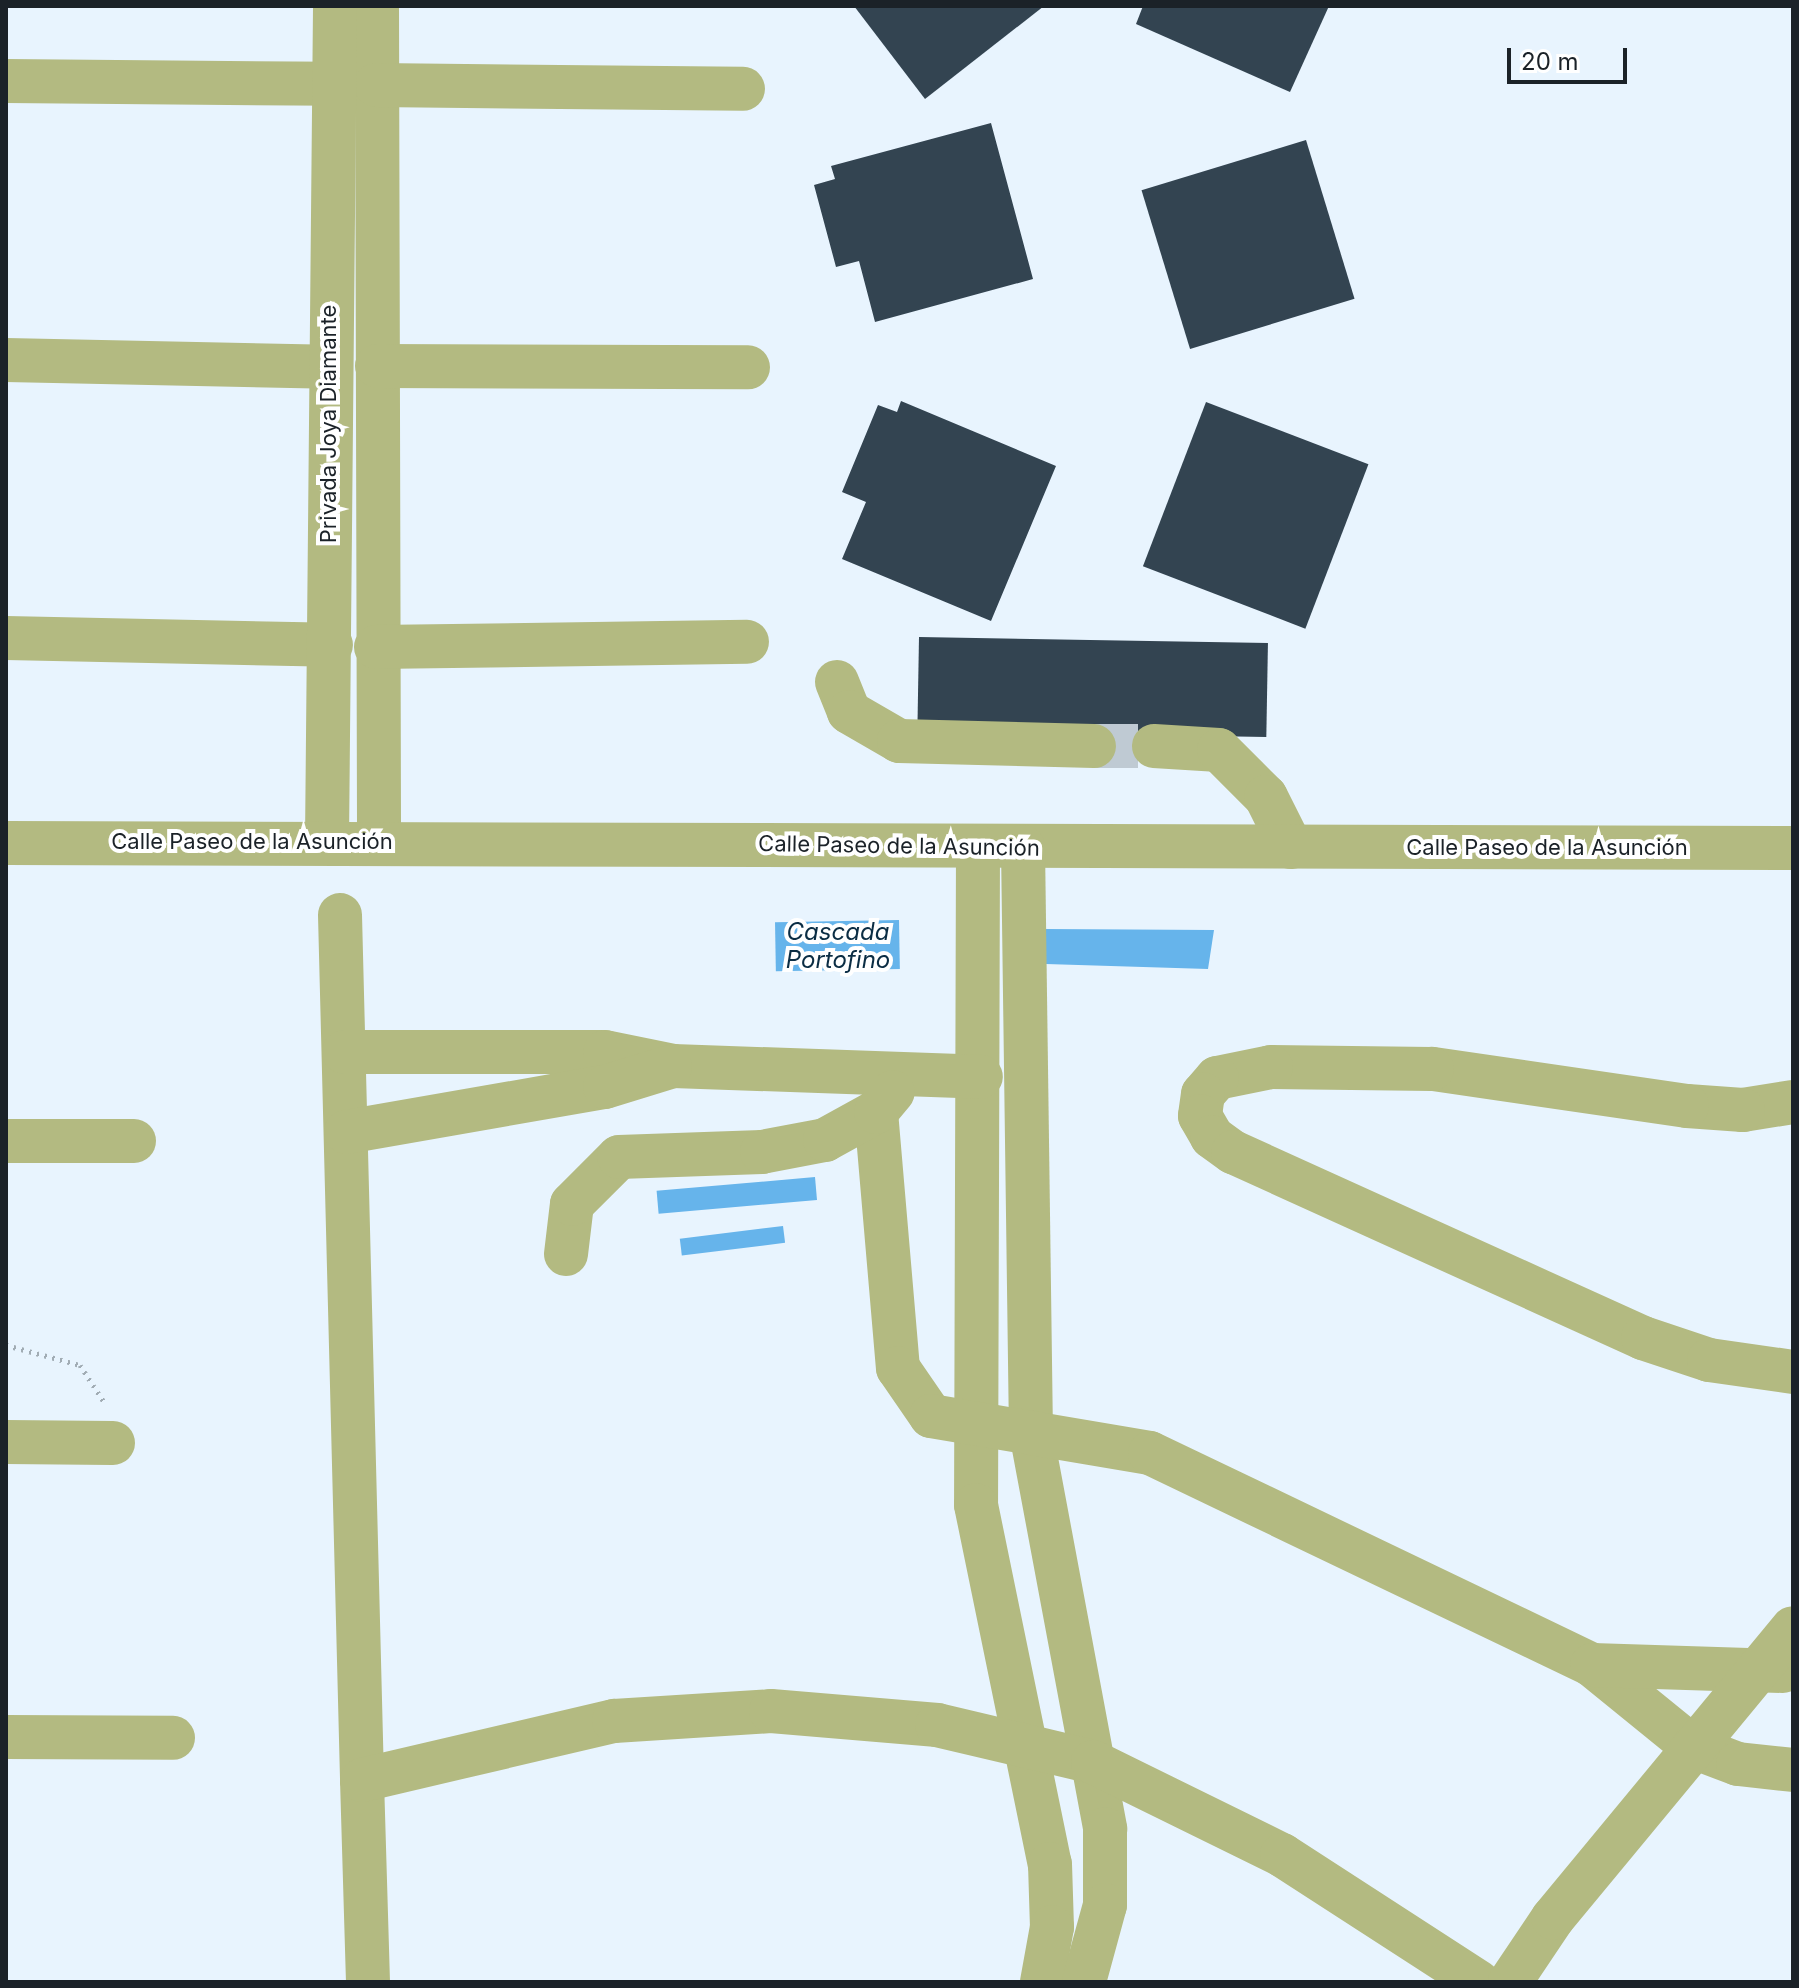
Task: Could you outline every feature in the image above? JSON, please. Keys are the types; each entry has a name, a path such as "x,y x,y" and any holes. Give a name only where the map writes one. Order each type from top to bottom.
{"street":[{"name":"Privada Joya Diamante","path":"327,841 331,645 328,367 335,6"},
{"path":"377,6 376,647 379,841"},
{"path":"6,81 333,84"},
{"path":"376,85 743,89"},
{"path":"6,360 328,367"},
{"path":"377,366 748,367"},
{"path":"6,638 331,645"},
{"path":"376,647 747,642"},
{"path":"837,682 849,712 899,741 1094,746"},
{"path":"1154,746 1219,750 1266,797 1291,847"},
{"name":"Calle Paseo de la Asunción","path":"6,843 379,841 978,847 1793,848"},
{"path":"978,847 981,1077 973,1428 988,1587 1050,1864 1052,1927 1042,1982"},
{"path":"1023,847 1031,1432 1105,1829 1105,1905 1084,1982"},
{"path":"340,915 368,1982"},
{"path":"344,1052 605,1052 673,1066 981,1077"},
{"path":"346,1132 605,1087 673,1066"},
{"path":"1793,1102 1743,1110 1687,1106 1432,1069 1271,1067 1217,1078 1203,1094 1200,1116 1212,1137 1233,1152 1643,1338 1709,1360 1793,1372"},
{"path":"566,1254 572,1204 619,1157 762,1152 825,1140 876,1112 907,1074"},
{"path":"876,1112 898,1368 931,1416 973,1428 1031,1432 1150,1453 1592,1665 1693,1747 1738,1764 1793,1770"},
{"path":"980,1135 1025,1135"},
{"path":"6,1141 134,1141"},
{"path":"6,1442 110,1427"},
{"path":"1510,1982 1693,1747 1778,1671 1793,1628"},
{"path":"1592,1665 1778,1671"},
{"path":"362,1780 614,1721 771,1711 937,1725 1023,1741 1093,1762 1282,1855 1478,1982"},
{"path":"6,1737 173,1738"}],"path":[{"path":"6,1345 80,1365 110,1427"}],"water":[{"name":"Cascada Portofino","path":"899,920 900,969 776,971 775,922"},
{"path":"1045,929 1214,930 1208,969 1046,964"},
{"path":"815,1177 817,1200 659,1214 657,1191"},
{"path":"783,1226 785,1243 682,1256 680,1239"}],"building":[{"path":"854,6 1044,6 925,99"},
{"path":"1143,6 1329,6 1290,92 1136,24"},
{"path":"991,123 1033,279 875,322 859,261 836,267 814,185 835,179 831,166"},
{"path":"1306,140 1355,299 1190,349 1142,190"},
{"path":"901,401 1056,466 991,621 842,559 866,502 842,492 878,405 897,412"},
{"path":"1206,402 1368,464 1305,629 1143,566"},
{"path":"919,637 1268,643 1266,737 917,731"}],"tunnel":[{"path":"1094,746 1154,746"}]}
